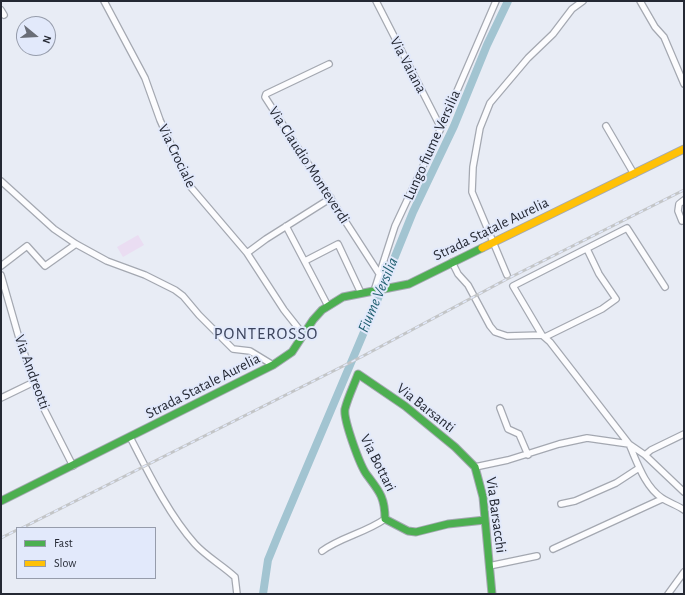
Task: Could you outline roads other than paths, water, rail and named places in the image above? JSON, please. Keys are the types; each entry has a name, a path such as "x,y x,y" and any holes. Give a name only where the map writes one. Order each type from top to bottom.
{"main road":[{"name":"Strada Statale Aurelia","path":"1,501 273,365 292,352 313,320 328,306 343,297 396,288 409,284 684,149"},
{"name":"Via Barsanti","path":"358,374 405,406 455,447 475,466"},
{"name":"Via Bottari","path":"358,374 345,410 348,429 366,474 377,486 382,498 385,508 385,519"},
{"name":"Via Barsacchi","path":"475,466 483,497 492,594"},
{"path":"385,519 408,531 416,532 448,524 485,520"}],"street":[{"name":"Via Crociale","path":"104,1 145,78 160,120 189,185 247,253 284,310 299,329 305,333"},
{"name":"Via Vaiana","path":"376,1 441,128"},
{"name":"Lungo fiume Versilia","path":"376,291 395,226 441,128 469,60 496,1"},
{"path":"507,275 473,199 471,186 478,139 490,103 519,68 553,34 572,9 583,1"},
{"path":"640,1 655,27 664,37 684,84"},
{"name":"Via Claudio Monteverdi","path":"329,64 266,94 265,97 380,275"},
{"path":"606,126 634,174"},
{"path":"1,181 54,229 76,244 107,261 146,275 175,290 183,296 198,315 233,349 250,351 273,365"},
{"path":"247,253 286,226 331,198"},
{"path":"682,221 678,211 679,204 684,200"},
{"path":"286,226 328,306"},
{"path":"665,287 628,228 513,286 543,336 629,444 639,468 651,486 662,499 678,505 684,510"},
{"path":"1,266 27,246 45,266 76,244"},
{"path":"305,261 338,244 361,293"},
{"path":"452,262 468,285 490,326 495,332 507,336 543,336 602,309 616,299 599,274 587,249"},
{"name":"Via Andreotti","path":"1,275 19,338 43,407 73,466"},
{"path":"1,396 34,382"},
{"path":"500,408 508,429 519,434 528,455"},
{"path":"645,455 651,450 684,434"},
{"path":"130,437 158,489 188,536 203,552 235,577 237,594"},
{"path":"475,466 491,465 528,455 559,444 587,438 629,444 645,455 684,492"},
{"path":"561,504 575,501 616,483 639,468"},
{"path":"553,549 662,499"},
{"path":"322,551 331,545 374,527 385,519"},
{"name":"Via Barsacchi","path":"489,566 537,556"},
{"path":"670,593 684,572"}],"waterway":[{"name":"Fiume Versilia","path":"263,594 268,560 279,533 413,212 454,126 487,45 508,1"}],"railway":[{"path":"24,527 363,356 507,279 684,190"},
{"path":"1,538 16,530"}],"district":[{"name":"PONTEROSSO","path":"266,334"}]}
